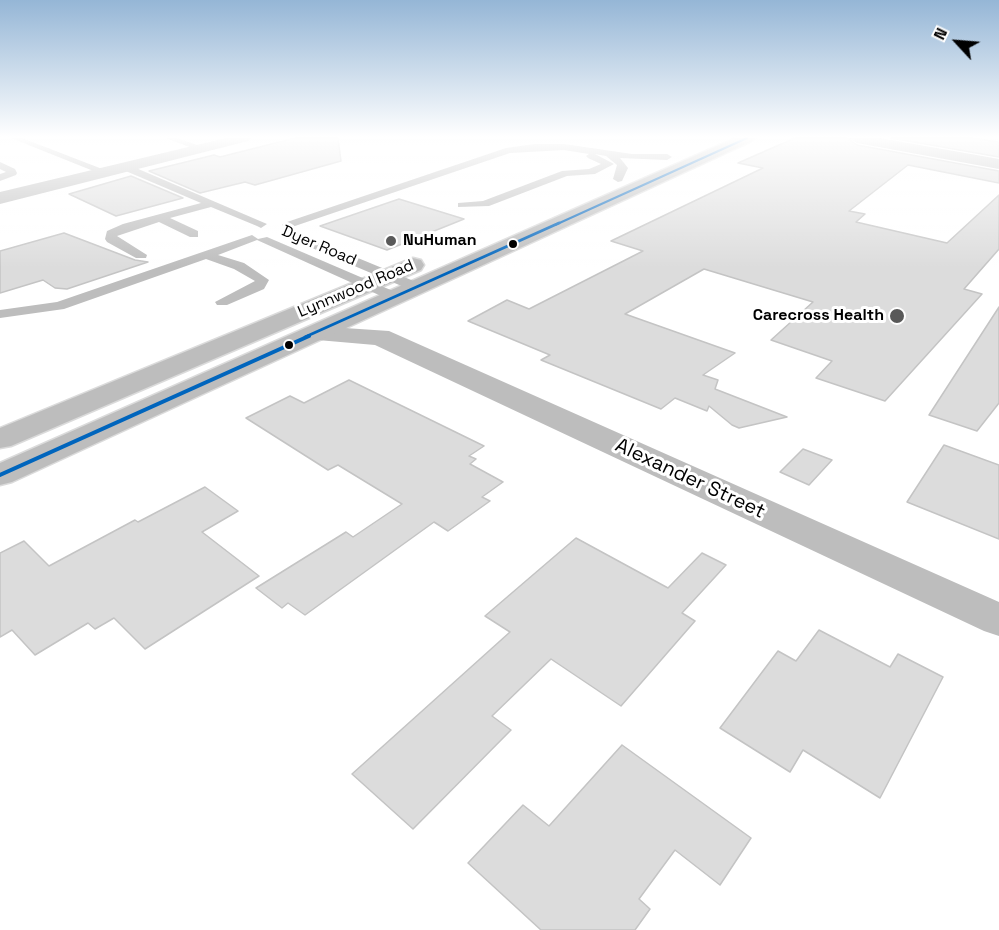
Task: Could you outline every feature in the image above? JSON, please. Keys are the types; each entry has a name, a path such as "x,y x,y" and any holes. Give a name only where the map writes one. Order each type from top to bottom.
{"main road":[{"path":"0,198 67,181"},
{"name":"Lynnwood Road","path":"387,298 613,181"},
{"name":"Lynnwood Road","path":"0,439 387,298 649,181"},
{"name":"Alexander Street","path":"315,334 387,298 999,620"},
{"name":"Lynnwood Road","path":"0,475 315,334"}],"lane":[{"name":"Dyer Road","path":"160,181 261,224 289,230 387,298"},
{"path":"289,230 423,181"},
{"path":"462,205 484,204 544,181"},
{"path":"141,255 110,237 127,227 212,203"},
{"path":"160,218 194,234"},
{"name":"Dyer Road","path":"261,224 246,232 246,236 387,298"},
{"name":"Dyer Road","path":"258,240 289,230"},
{"path":"0,314 59,306 206,255 258,240"},
{"path":"206,255 239,266 262,280 259,286 222,302"}],"building":[{"path":"112,181 144,181 183,198 116,216 69,194"},
{"path":"173,181 268,181 255,185 245,182 200,193"},
{"path":"735,181 887,181 849,211 865,214 856,222 947,243 999,195 999,249 964,289 982,294 885,401 816,378 832,361 771,340 813,302 704,269 625,314 735,353 703,375 718,380 715,389 787,417 739,428 709,406 707,411 675,398 661,409 541,360 550,355 468,321 507,300 529,309 643,251 611,241"},
{"path":"399,199 464,219 387,250 320,226"},
{"path":"64,233 135,260 148,262 67,289 55,288 43,280 0,293 0,251"},
{"path":"999,307 999,403 977,431 929,415"},
{"path":"349,380 484,446 469,456 476,459 470,464 503,482 482,497 490,501 448,531 434,522 305,615 288,603 282,608 256,588 346,532 353,537 402,504 338,465 328,470 246,418 290,396 304,403"},
{"path":"944,445 999,465 999,539 907,502"},
{"path":"803,449 832,460 809,485 780,472"},
{"path":"205,487 238,511 202,532 259,576 145,649 114,618 95,629 88,623 35,655 12,630 0,637 0,553 24,541 49,566 135,520 138,522"},
{"path":"576,538 668,588 702,553 726,565 682,613 695,621 621,706 551,659 492,716 511,730 413,829 352,774 510,632 485,616"},
{"path":"819,630 890,667 898,654 943,677 880,798 803,750 790,772 720,728 778,651 796,661"},
{"path":"622,745 751,838 720,885 675,850 639,899 650,909 635,930 541,930 468,863 523,805 549,826"}],"transit line":[{"path":"0,475 651,181"}],"place":[{"name":"NuHuman","path":"391,241"},
{"name":"Carecross Health","path":"897,316"}]}
